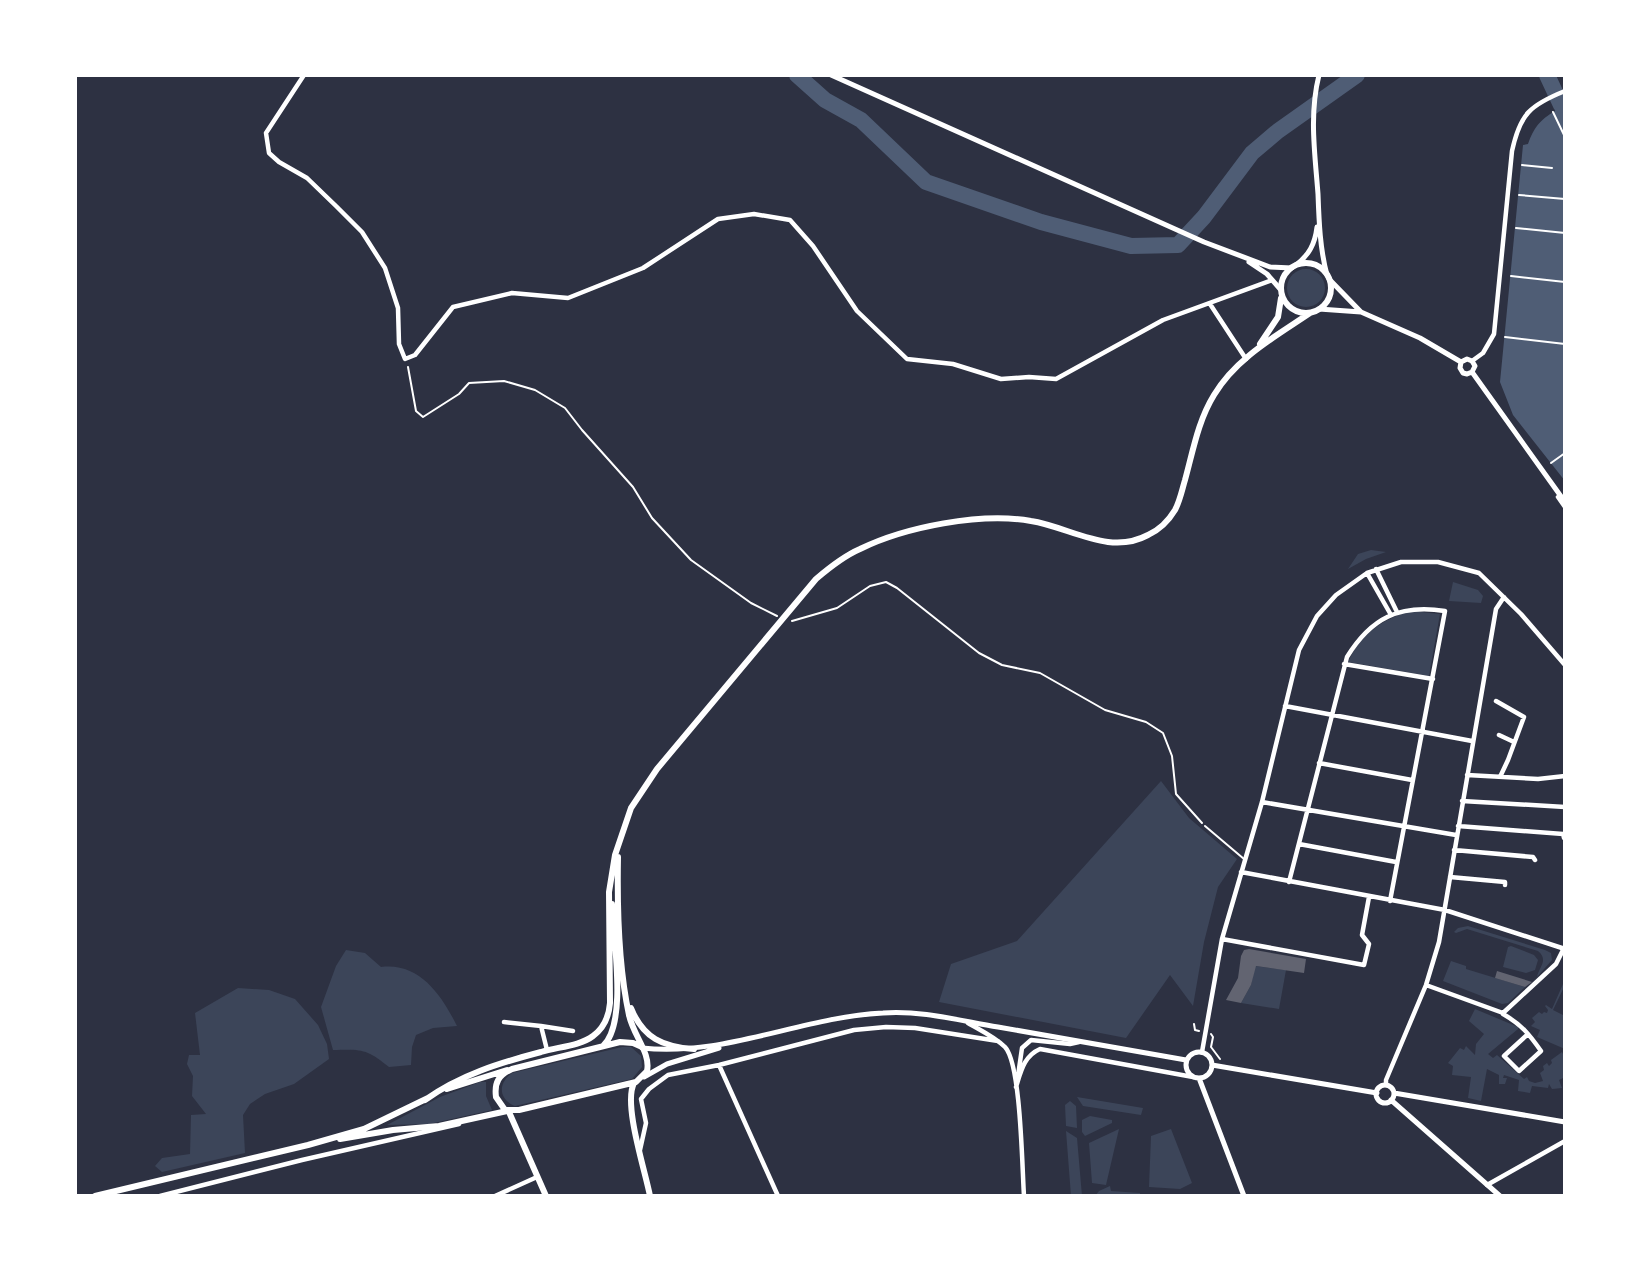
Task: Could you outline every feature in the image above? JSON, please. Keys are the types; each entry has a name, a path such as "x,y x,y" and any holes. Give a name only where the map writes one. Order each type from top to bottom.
{"main road":[{"path":"425,1100 452,1083 491,1066 593,1037 606,1020 611,995 608,914 613,870 622,830 631,808 649,779 816,579 849,554 883,540 930,527 988,519 1028,520 1096,540 1119,543 1138,540 1152,533 1170,518 1177,506 1196,435 1208,406 1219,388 1252,353 1278,317 1283,276 1294,266 1303,263 1317,266 1328,277 1330,293 1324,304 1252,353"},
{"path":"1281,291 1288,306 1302,313 1310,313"},
{"path":"308,1145 393,1130 439,1126 634,1083 641,1079 649,1067 648,1057 632,1027 622,970 618,893 622,830"},
{"path":"602,1046 610,1038 618,1009 613,870"},
{"path":"624,981 629,1004 640,1028 663,1044 694,1049"},
{"path":"95,1196 364,1129 463,1082 602,1046 627,1042 642,1048"},
{"path":"512,1069 500,1076 495,1090 496,1097 508,1112 546,1196"},
{"path":"634,1083 629,1102 650,1196"}],"street":[{"path":"304,75 266,134 269,153 307,178 362,232 374,250 393,287 398,309 398,344 405,359 415,355 453,307 512,293 568,298 643,268 718,219 754,214 790,220 813,246 857,311 907,359 953,364 1001,379 1056,379 1163,320 1274,279"},
{"path":"831,75 1204,242 1270,267 1294,266 1305,257 1312,247 1319,217"},
{"path":"1319,75 1313,127 1319,217 1328,277 1361,312"},
{"path":"1472,361 1483,353 1494,334 1511,160 1517,126 1530,110 1543,100 1565,91"},
{"path":"1234,254 1274,279 1281,291"},
{"path":"1210,304 1246,359"},
{"path":"1319,309 1361,312 1420,338 1461,362"},
{"path":"1461,362 1467,359 1472,361 1475,367 1472,372"},
{"path":"1461,362 1463,373 1472,372"},
{"path":"1472,372 1565,505"},
{"path":"1202,1052 1222,939 1262,802 1299,650 1317,616 1335,595 1367,573 1401,562 1438,562 1479,573 1565,665"},
{"path":"1376,569 1397,612"},
{"path":"1367,573 1391,615"},
{"path":"1386,1085 1426,985 1439,942 1496,609 1504,597"},
{"path":"1289,882 1344,664 1365,631 1391,615 1413,609 1445,611 1423,733 1402,826 1390,901"},
{"path":"1344,664 1433,680"},
{"path":"1496,701 1524,717 1500,777"},
{"path":"1284,706 1472,741"},
{"path":"1499,735 1514,742"},
{"path":"1319,763 1412,780"},
{"path":"1467,775 1538,779 1565,776"},
{"path":"1462,801 1565,807"},
{"path":"1262,802 1456,835"},
{"path":"1458,826 1563,834 1564,838"},
{"path":"1298,844 1396,862"},
{"path":"1454,850 1532,857 1535,860"},
{"path":"1241,872 1445,910 1564,949 1556,964 1503,1013"},
{"path":"1450,877 1505,882 1505,885"},
{"path":"1222,939 1364,965 1370,944 1362,935 1369,897"},
{"path":"1426,985 1503,1013 1522,1026 1541,1051 1519,1071 1504,1056 1528,1034"},
{"path":"642,1048 694,1049 876,1013 923,1015 1186,1060"},
{"path":"967,1022 998,1041 1006,1048 1010,1057 1016,1087 1024,1196"},
{"path":"504,1023 573,1031"},
{"path":"541,1026 547,1050"},
{"path":"640,1150 646,1122 641,1098 668,1075 719,1065 854,1030 915,1028 998,1041"},
{"path":"1016,1087 1021,1048 1031,1040 1070,1044 1080,1042"},
{"path":"641,1079 667,1064 743,1041"},
{"path":"1016,1087 1024,1063 1031,1054 1040,1049 1196,1077 1208,1074 1212,1065 1209,1056 1202,1052 1194,1052 1186,1060 1186,1069 1196,1077 1206,1096 1244,1196"},
{"path":"719,1065 778,1196"},
{"path":"1212,1065 1377,1093"},
{"path":"1386,1085 1379,1088 1377,1093 1380,1101 1391,1100 1500,1196"},
{"path":"1386,1085 1394,1093 1565,1122"},
{"path":"1391,1100 1394,1093"},
{"path":"160,1196 302,1160 445,1129 473,1119"},
{"path":"1487,1185 1565,1141"},
{"path":"495,1196 537,1177"}],"lane":[{"path":"1205,826 1245,860"}],"path":[{"path":"1553,112 1565,138"},
{"path":"1522,165 1552,167"},
{"path":"1519,195 1565,199"},
{"path":"1516,228 1565,233"},
{"path":"1511,276 1565,282"},
{"path":"1505,337 1565,344"},
{"path":"405,359 416,411 423,417 459,394 469,383 504,381 535,390 565,408 633,487 652,518 691,561 751,603 781,618 792,621 826,611 845,604 870,586 886,582 979,653 1002,665 1040,673 1105,710 1154,726 1163,733 1168,742 1176,794 1205,826"},
{"path":"1551,463 1565,453"},
{"path":"1194,1024 1195,1030 1212,1034 1211,1047 1222,1060"}],"shaded area":[{"path":"1565,103 1565,481 1513,415 1500,382 1523,145 1528,144 1538,124 1555,111 1556,106"},
{"path":"1306,269 1319,275 1325,288 1319,301 1306,307 1293,301 1287,288 1293,275"},
{"path":"1371,550 1386,552 1348,569 1358,554"},
{"path":"1453,582 1478,590 1483,596 1481,603 1449,601"},
{"path":"1411,611 1440,614 1429,676 1348,662 1359,643 1373,629 1391,618"},
{"path":"1161,781 1189,818 1237,859 1218,887 1204,942 1193,1006 1170,975 1126,1038 939,1002 951,964 1017,941"},
{"path":"1468,926 1545,950 1551,953 1552,960 1537,977 1543,961 1538,951 1467,929 1454,932 1458,928"},
{"path":"1508,947 1534,955 1538,960 1535,970 1526,973 1503,967"},
{"path":"346,950 365,953 381,967 395,967 418,976 437,993 457,1026 433,1028 416,1035 411,1065 389,1067 364,1051 333,1050 321,1007 336,966"},
{"path":"1451,961 1466,966 1466,969 1525,987 1508,1003 1502,1004 1443,981"},
{"path":"1255,966 1286,970 1279,1009 1241,1003 1251,985"},
{"path":"1563,984 1565,985 1553,1010 1565,1016 1565,1049 1537,1037 1540,1030 1531,1026 1535,1022 1532,1018 1539,1012 1547,1013 1546,1005 1552,1009"},
{"path":"238,988 269,990 295,999 318,1025 327,1044 329,1059 294,1084 265,1094 250,1104 243,1115 245,1153 162,1172 155,1166 162,1158 190,1154 191,1115 206,1114 192,1096 193,1076 187,1064 189,1055 200,1055 195,1013"},
{"path":"1475,1009 1518,1027 1488,1054 1493,1058 1497,1055 1524,1079 1527,1077 1535,1083 1543,1081 1540,1073 1544,1070 1543,1066 1547,1063 1549,1066 1551,1060 1562,1052 1565,1058 1565,1077 1559,1080 1562,1088 1552,1089 1549,1084 1548,1088 1532,1086 1530,1093 1518,1091 1519,1080 1504,1075 1503,1078 1507,1078 1505,1084 1499,1084 1499,1075 1487,1069 1481,1101 1468,1098 1471,1077 1452,1075 1453,1066 1448,1063 1460,1048 1464,1050 1466,1046 1475,1055 1476,1044 1484,1034 1469,1021"},
{"path":"631,1047 641,1056 642,1067 632,1079 515,1106 503,1095 504,1081 512,1073"},
{"path":"486,1082 486,1096 492,1110 429,1124 387,1125 440,1097"},
{"path":"1077,1097 1143,1108 1141,1115 1083,1106"},
{"path":"1070,1101 1076,1106 1077,1128 1066,1126 1065,1105"},
{"path":"1090,1116 1112,1120 1112,1123 1085,1136 1082,1132 1082,1120"},
{"path":"1119,1129 1106,1185 1092,1183 1089,1143"},
{"path":"1171,1129 1192,1183 1180,1189 1149,1187 1151,1136"},
{"path":"1066,1131 1077,1138 1082,1196 1071,1196"},
{"path":"1110,1186 1111,1191 1140,1193 1140,1196 1095,1196"}],"building":[{"path":"1244,950 1306,959 1304,973 1256,966 1251,985 1241,1003 1226,1000 1238,978 1241,956"},
{"path":"1497,971 1532,982 1525,987 1495,978"}],"waterway":[{"path":"797,75 825,100 861,120 926,182 1041,222 1131,246 1178,245 1204,217 1252,153 1278,131 1357,75"},
{"path":"1547,75 1561,105"}]}
